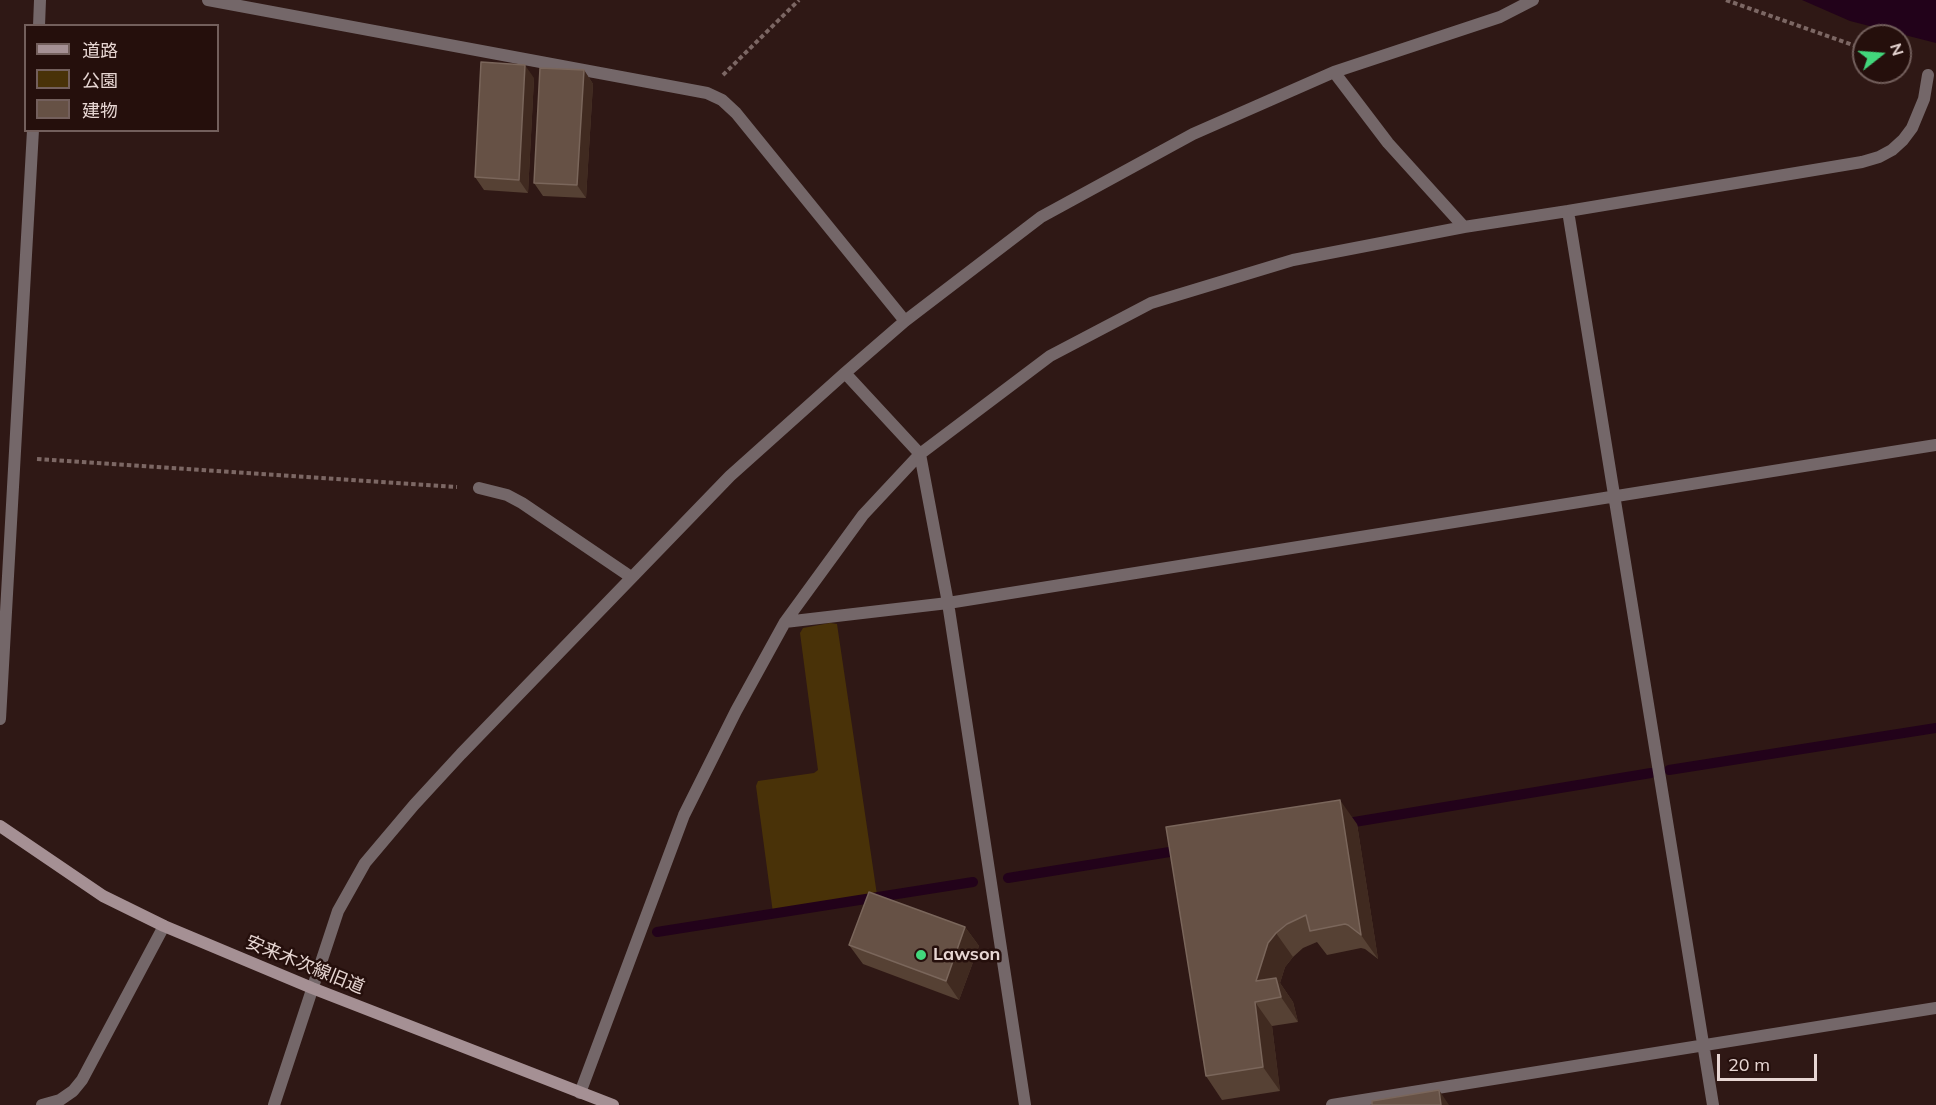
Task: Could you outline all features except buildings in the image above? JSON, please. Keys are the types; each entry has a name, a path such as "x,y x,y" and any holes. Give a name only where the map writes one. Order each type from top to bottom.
{"street":[{"path":"39,24 40,0"},
{"path":"208,0 707,93 722,100 736,113 905,321"},
{"path":"274,1105 338,911 365,863 461,754 730,476 845,373 905,321 1041,217 1193,134 1334,72 1500,17 1533,0"},
{"path":"1334,72 1388,143 1464,227"},
{"path":"580,1093 684,815 736,711 785,622 863,515 920,454 1050,356 1150,303 1293,260 1464,227 1862,162 1879,157 1897,145 1912,128 1924,99 1928,75"},
{"path":"0,719 33,132"},
{"path":"1568,211 1713,1105"},
{"path":"845,373 920,454 948,603 1025,1105"},
{"path":"785,622 948,603 1936,445"},
{"path":"479,488 507,495 522,503 632,578"},
{"name":"安来木次線旧道","path":"0,826 104,896 164,926 312,988 580,1093 593,1102 613,1105"},
{"path":"42,1105 60,1100 73,1091 82,1080 164,926"},
{"path":"1332,1105 1936,1008"}],"path":[{"path":"707,93 800,0"},
{"path":"1725,0 1852,45"},
{"path":"15,458 479,488"}],"green space":[{"path":"830,623 837,624 877,895 873,898 773,913 756,786 758,781 814,773 818,770 800,633 803,628"}],"shaded area":[{"path":"1802,0 1936,0 1936,43 1912,37 1912,24 1862,24"}],"waterway":[{"path":"1669,770 1936,728"},
{"path":"1342,824 1651,773"},
{"path":"1008,878 1182,850"},
{"path":"657,932 973,882"}],"place":[{"name":"Lawson","path":"921,955"}]}
